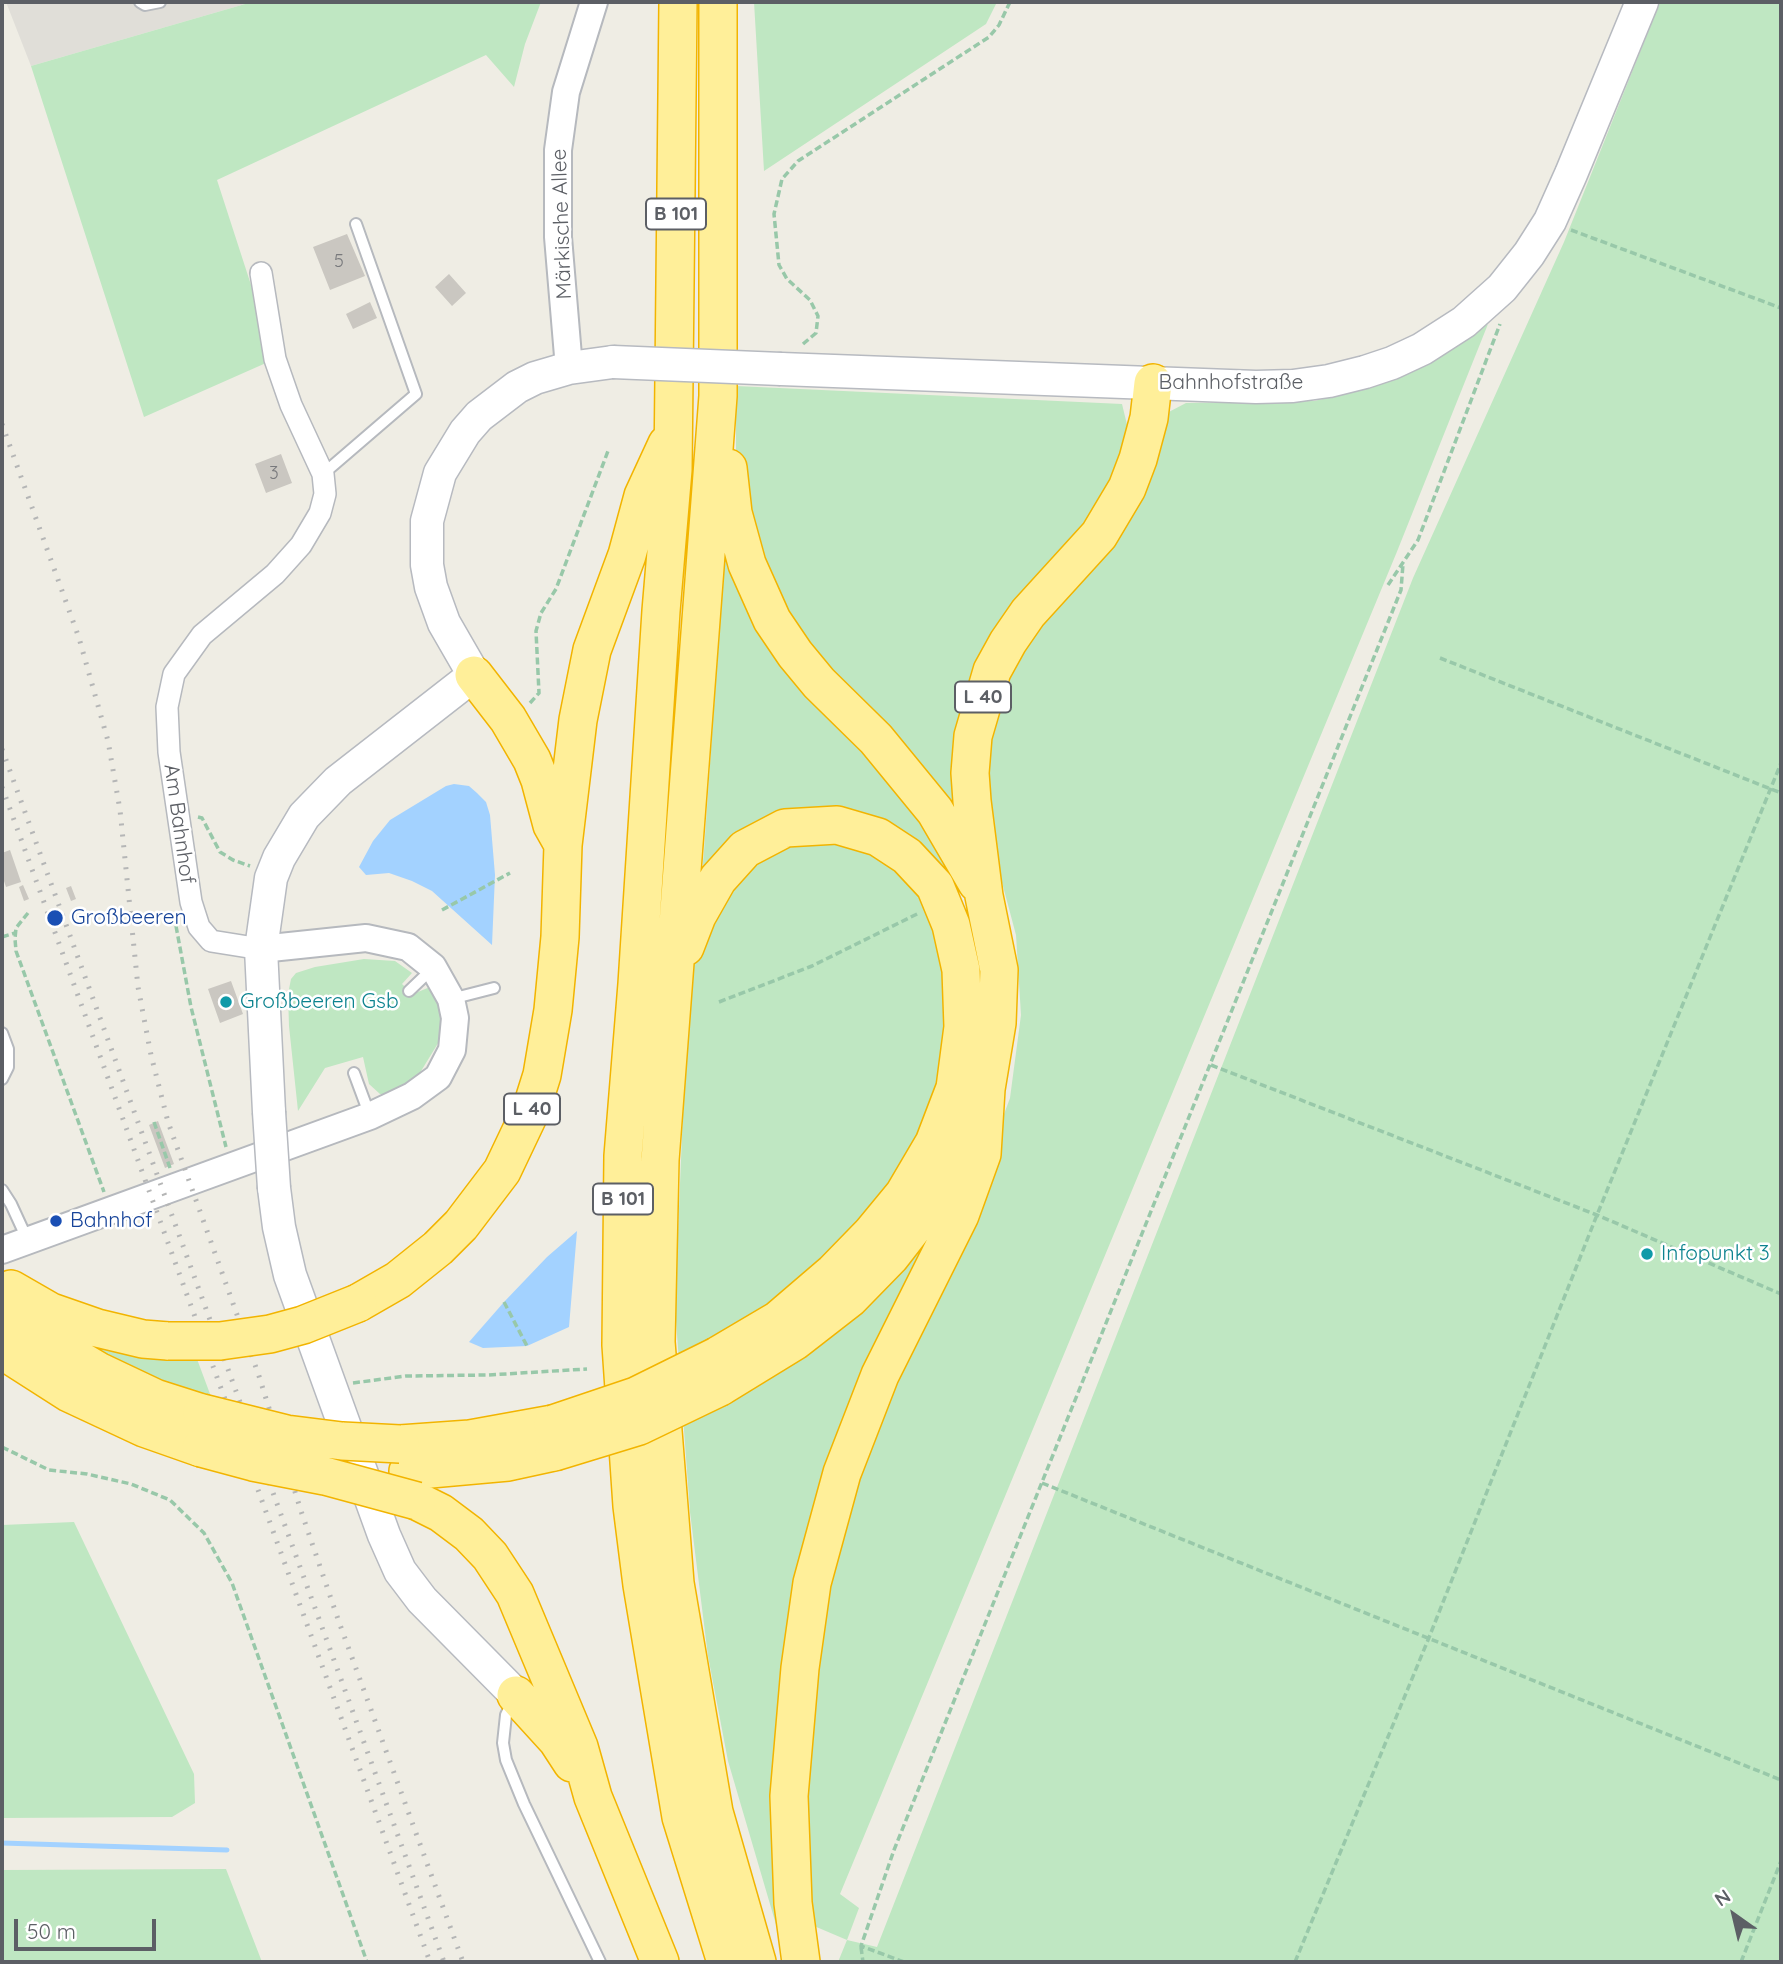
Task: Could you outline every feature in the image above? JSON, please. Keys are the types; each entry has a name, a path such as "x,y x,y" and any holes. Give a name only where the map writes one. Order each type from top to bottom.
{"highway":[{"name":"B 101","path":"678,2 673,470 623,1156 621,1345 632,1506 642,1586 679,1803 726,1962"},
{"name":"B 101","path":"718,2 718,397 660,1160 656,1342 674,1571 714,1812 757,1962"},
{"name":"L 40","path":"408,1472 508,1462 553,1438 639,1426 719,1371 795,1341 849,1299 891,1256 929,1207 961,1149 986,1089 997,1023 999,970 984,896 970,773 973,736 981,703 992,671 1008,642 1028,613 1099,535 1128,488 1149,418 1153,383"},
{"path":"718,397 733,513 747,564 772,620 811,674 876,738 935,811 984,896"},
{"path":"563,845 578,720 592,650 627,555 643,496 674,427"},
{"name":"L 40","path":"2,1283 17,1306 51,1312 97,1328 143,1339 220,1341 270,1334 315,1321 358,1303 398,1280 438,1248 483,1198 518,1142 531,1111 548,1044 560,937 563,845 552,825 532,760 508,719 474,675"},
{"path":"674,977 697,916 718,879 745,849 785,828 837,825 878,836 907,856 936,886 951,925 961,970 962,1027 955,1087 934,1143 904,1194 871,1234 834,1272 719,1371"},
{"path":"801,1962 793,1903 789,1796 800,1668 812,1583 842,1473 880,1375 960,1215 982,1154 986,1089"},
{"path":"17,1306 54,1345 98,1371 155,1398 253,1462 325,1476 408,1472"},
{"path":"2,1350 69,1393 144,1429 286,1434 342,1441 408,1472 441,1513 469,1534 490,1556 509,1582 579,1747 593,1797 660,1962"},
{"path":"516,1695 556,1740 593,1797"}],"main road":[{"name":"Bahnhofstraße","path":"789,358 1153,383 1293,386 1365,372 1422,349 1444,337 1502,288 1550,222 1642,2"},
{"name":"L 40","path":"474,675 444,624 431,587 425,544 433,495 440,473 452,451 480,416 517,387 569,368 613,362 789,358"},
{"path":"474,675 363,759 304,816 285,847 271,878 261,949 274,1188 279,1227 290,1275 384,1535 400,1571 422,1600 516,1695"}],"street":[{"name":"Märkische Allee","path":"569,368 558,237 558,150 566,92 594,2"},
{"name":"Am Bahnhof","path":"2,1250 370,1115 412,1096 438,1077 452,1049 455,1018 451,999 433,967 408,947 366,938 261,949 211,941 199,927 191,902 169,752 167,707 174,674 202,635 275,574 301,545 320,513 325,494 323,474 290,405 275,359 261,273"}],"lane":[{"path":"140,2 145,5 160,2"},
{"path":"323,474 416,394 356,223"},
{"path":"409,991 433,967"},
{"path":"451,999 494,988"},
{"path":"2,1033 8,1049 9,1067 2,1079"},
{"path":"354,1073 370,1115"},
{"path":"2,1190 28,1241"},
{"path":"516,1695 506,1715 503,1743 506,1760 524,1804 600,1962"}],"path":[{"path":"789,358 816,333 818,316 810,300 787,279 779,265 774,214 782,179 799,161 977,46 999,25 1010,2"},
{"path":"1550,222 1781,308"},
{"path":"1388,585 1418,540 1502,317 1502,288"},
{"path":"533,701 539,693 540,683 536,631 541,613 556,590 608,451"},
{"path":"863,1962 861,1946 894,1850 1401,590 1403,564"},
{"path":"1440,658 1781,793"},
{"path":"1295,1962 1428,1640 1781,763"},
{"path":"179,816 190,813 202,818 220,852 256,868"},
{"path":"442,910 510,873"},
{"path":"719,1002 812,966 942,902"},
{"path":"29,913 20,922 15,933 19,960 107,1200"},
{"path":"174,914 191,1007 228,1156"},
{"path":"2,937 15,933"},
{"path":"1211,1065 1597,1215 1781,1294"},
{"path":"154,1122 173,1176"},
{"path":"504,1302 527,1346"},
{"path":"331,1389 371,1379 405,1376 488,1375 587,1369"},
{"path":"2,1447 49,1470 87,1474 131,1484 170,1500 204,1533 232,1583 368,1962"},
{"path":"1042,1483 1781,1780"},
{"path":"1741,1962 1781,1861"},
{"path":"861,1946 904,1962"}],"shaded area":[{"path":"6,2 252,2 31,66"}],"green space":[{"path":"252,2 541,2 525,44 514,87 486,55 217,180 275,359 144,417 31,66"},
{"path":"754,2 997,2 986,24 764,171"},
{"path":"1660,2 1781,2 1781,1962 838,1962 847,1940 877,1947 1413,578 1564,242"},
{"path":"1488,324 1396,554 840,1894 859,1908 847,1940 807,1923 799,1819 836,1535 885,1393 976,1190 1010,1098 1021,1015 1016,935 995,856 980,777 994,703 1017,653 1165,414 1186,403 1314,401 1371,388 1437,357"},
{"path":"736,386 1122,404 1130,437 1113,491 1004,626 957,889 941,931 953,1029 930,1118 882,1207 927,1248 818,1526 787,1962 728,1761 708,1656 690,1512 675,1307 685,1061 704,851 725,546 736,467"},
{"path":"364,959 395,961 412,973 402,984 413,994 430,987 438,998 443,1014 440,1040 418,1076 398,1094 380,1094 369,1084 363,1057 325,1068 298,1111 289,1026 288,994 291,979 296,973 315,967"},
{"path":"35,1316 197,1359 213,1402 164,1389"},
{"path":"74,1522 194,1774 195,1803 172,1817 2,1818 2,1525"},
{"path":"226,1869 262,1962 2,1962 2,1870"}],"water":[{"path":"446,786 469,786 486,802 490,815 495,875 492,945 432,891 389,873 366,875 359,867 373,841 390,820"},
{"path":"577,1231 569,1327 527,1346 483,1348 469,1342 547,1257"}],"building":[{"path":"347,234 365,276 330,290 313,247"},
{"path":"449,274 466,293 452,306 435,287"},
{"path":"370,302 377,318 353,329 346,314"},
{"path":"281,454 292,483 266,493 255,464"},
{"path":"10,850 21,882 6,887 2,875 2,853"},
{"path":"23,885 29,899 24,901 19,887"},
{"path":"71,886 76,899 71,901 66,888"},
{"name":"Großbeeren Gsb","path":"231,981 243,1014 220,1023 208,989"},
{"path":"158,1121 174,1164 165,1168 149,1125"}],"waterway":[{"path":"2,1843 227,1850"}],"railway":[{"path":"2,424 79,638 108,741 120,810 138,987 168,1122 259,1376 339,1622 463,1962"},
{"path":"2,749 444,1962"},
{"path":"2,787 430,1962"}],"place":[{"name":"Großbeeren","path":"55,918"},
{"name":"Großbeeren Gsb","path":"226,1002"},
{"name":"Bahnhof","path":"56,1221"},
{"name":"Infopunkt 3","path":"1647,1254"}]}
